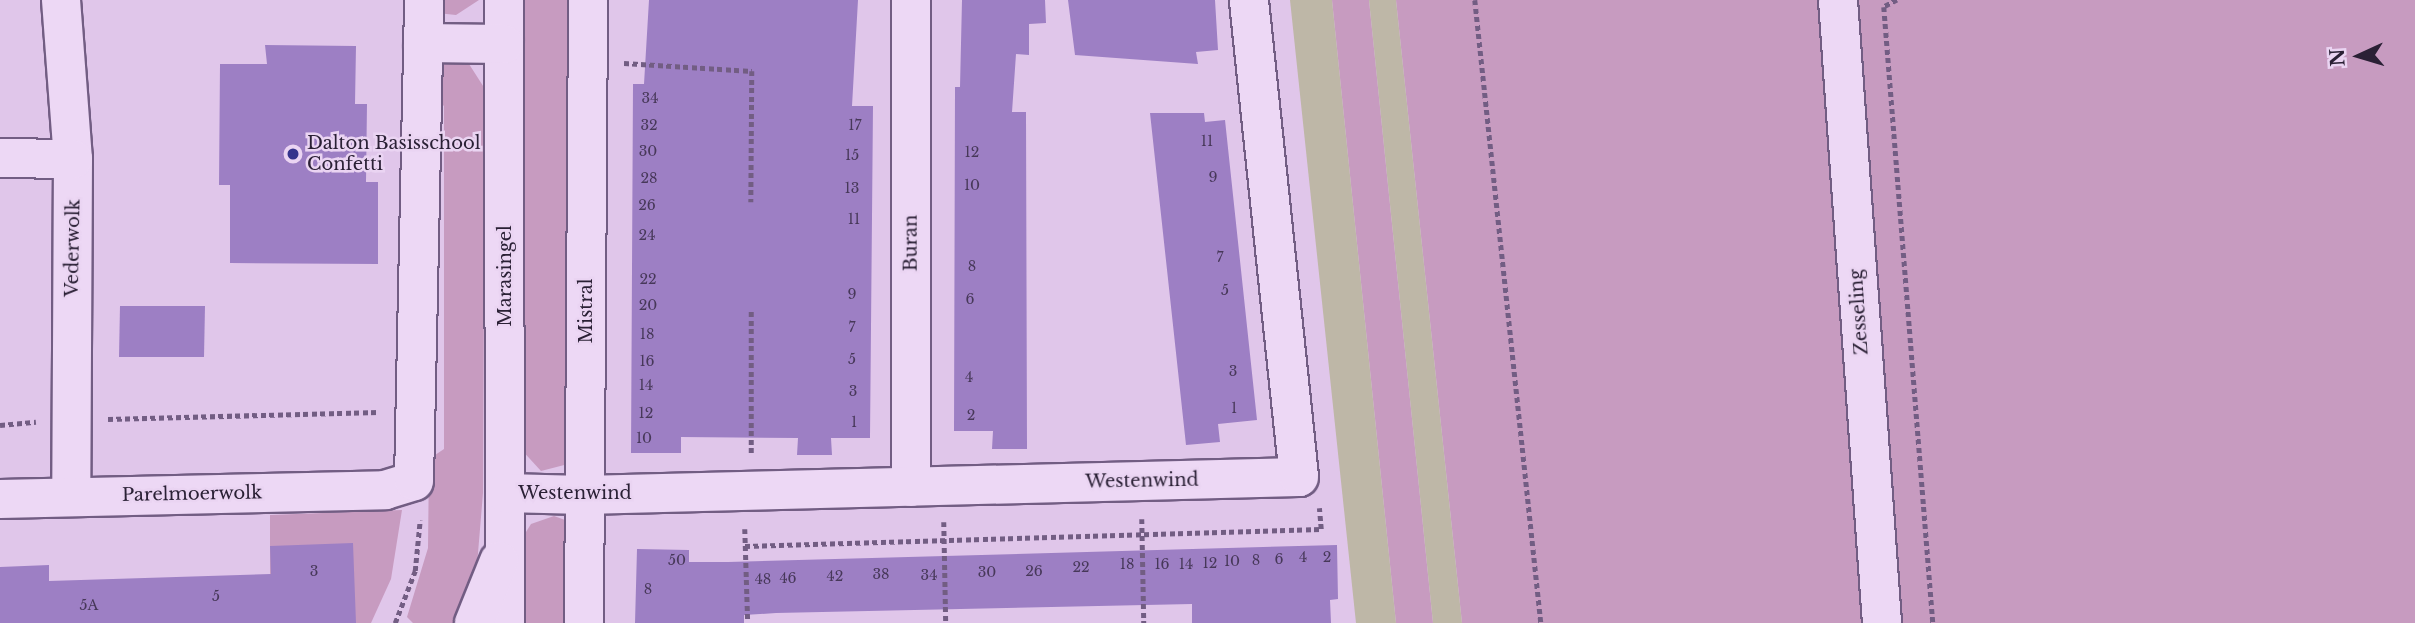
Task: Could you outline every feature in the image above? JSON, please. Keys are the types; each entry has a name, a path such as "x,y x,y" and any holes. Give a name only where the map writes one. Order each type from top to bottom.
{"street":[{"name":"Vederwolk","path":"61,0 74,159 71,497"},
{"path":"399,485 418,411 424,0"},
{"name":"Marasingel","path":"504,0 505,493 502,553 505,623"},
{"name":"Mistral","path":"584,623 588,0"},
{"name":"Buran","path":"911,0 927,486"},
{"path":"1249,0 1299,477"},
{"name":"Zesseling","path":"1838,0 1882,623"},
{"path":"423,43 503,44"},
{"path":"0,158 74,159"},
{"name":"Westenwind","path":"505,493 584,495 1299,477"},
{"name":"Parelmoerwolk","path":"0,499 399,485"},
{"name":"Marasingel","path":"474,623 502,553"}],"path":[{"path":"1475,0 1541,623"},
{"path":"1897,0 1884,6 1933,623"},
{"path":"587,61 752,71 751,202"},
{"path":"748,623 745,546 751,311"},
{"path":"0,425 71,420 418,411"},
{"path":"745,546 1321,529 1315,476 1299,477"},
{"path":"1141,481 1144,623"},
{"path":"395,623 415,571 420,504 399,485"},
{"path":"927,486 944,540 946,623"}],"shaded area":[{"path":"431,0 479,0 456,15 437,13"},
{"path":"525,0 574,0 572,463 541,471 519,447"},
{"path":"1290,0 1332,0 1396,623 1356,623"},
{"path":"1332,0 1369,0 1433,623 1396,623"},
{"path":"1369,0 1396,0 1462,623 1433,623"},
{"path":"1396,0 2415,0 2415,623 1462,623"},
{"path":"451,58 469,64 485,89 483,493 477,565 458,623 413,623 407,617 428,548 429,459 444,449 444,106 430,93 441,61"},
{"path":"402,510 391,579 371,623 270,623 270,515"},
{"path":"554,516 565,520 571,530 570,623 518,623 521,540 531,524"}],"building":[{"path":"649,0 858,0 852,106 873,106 870,438 831,438 832,455 797,455 798,438 681,437 681,453 631,453 633,84 644,84"},
{"path":"962,0 1045,0 1046,23 1029,24 1029,55 1016,54 1012,112 1026,112 1027,449 992,449 993,431 954,431 955,87 960,87"},
{"path":"1068,0 1215,0 1218,50 1196,52 1198,64 1075,55"},
{"name":"Dalton Basisschool Confetti","path":"265,45 356,46 355,104 367,104 366,182 378,182 378,264 230,263 230,185 219,185 220,64 267,64"},
{"path":"1150,113 1204,113 1205,122 1225,120 1257,420 1218,424 1220,442 1186,445"},
{"path":"120,306 205,306 204,357 119,357"},
{"path":"353,543 356,623 0,623 0,567 49,565 49,581 271,574 270,546"},
{"path":"1337,545 1338,599 1330,600 1331,623 1192,623 1192,604 776,613 744,615 744,623 635,623 637,549 689,550 689,562 728,562"}],"place":[{"name":"Dalton Basisschool Confetti","path":"293,154"}]}
